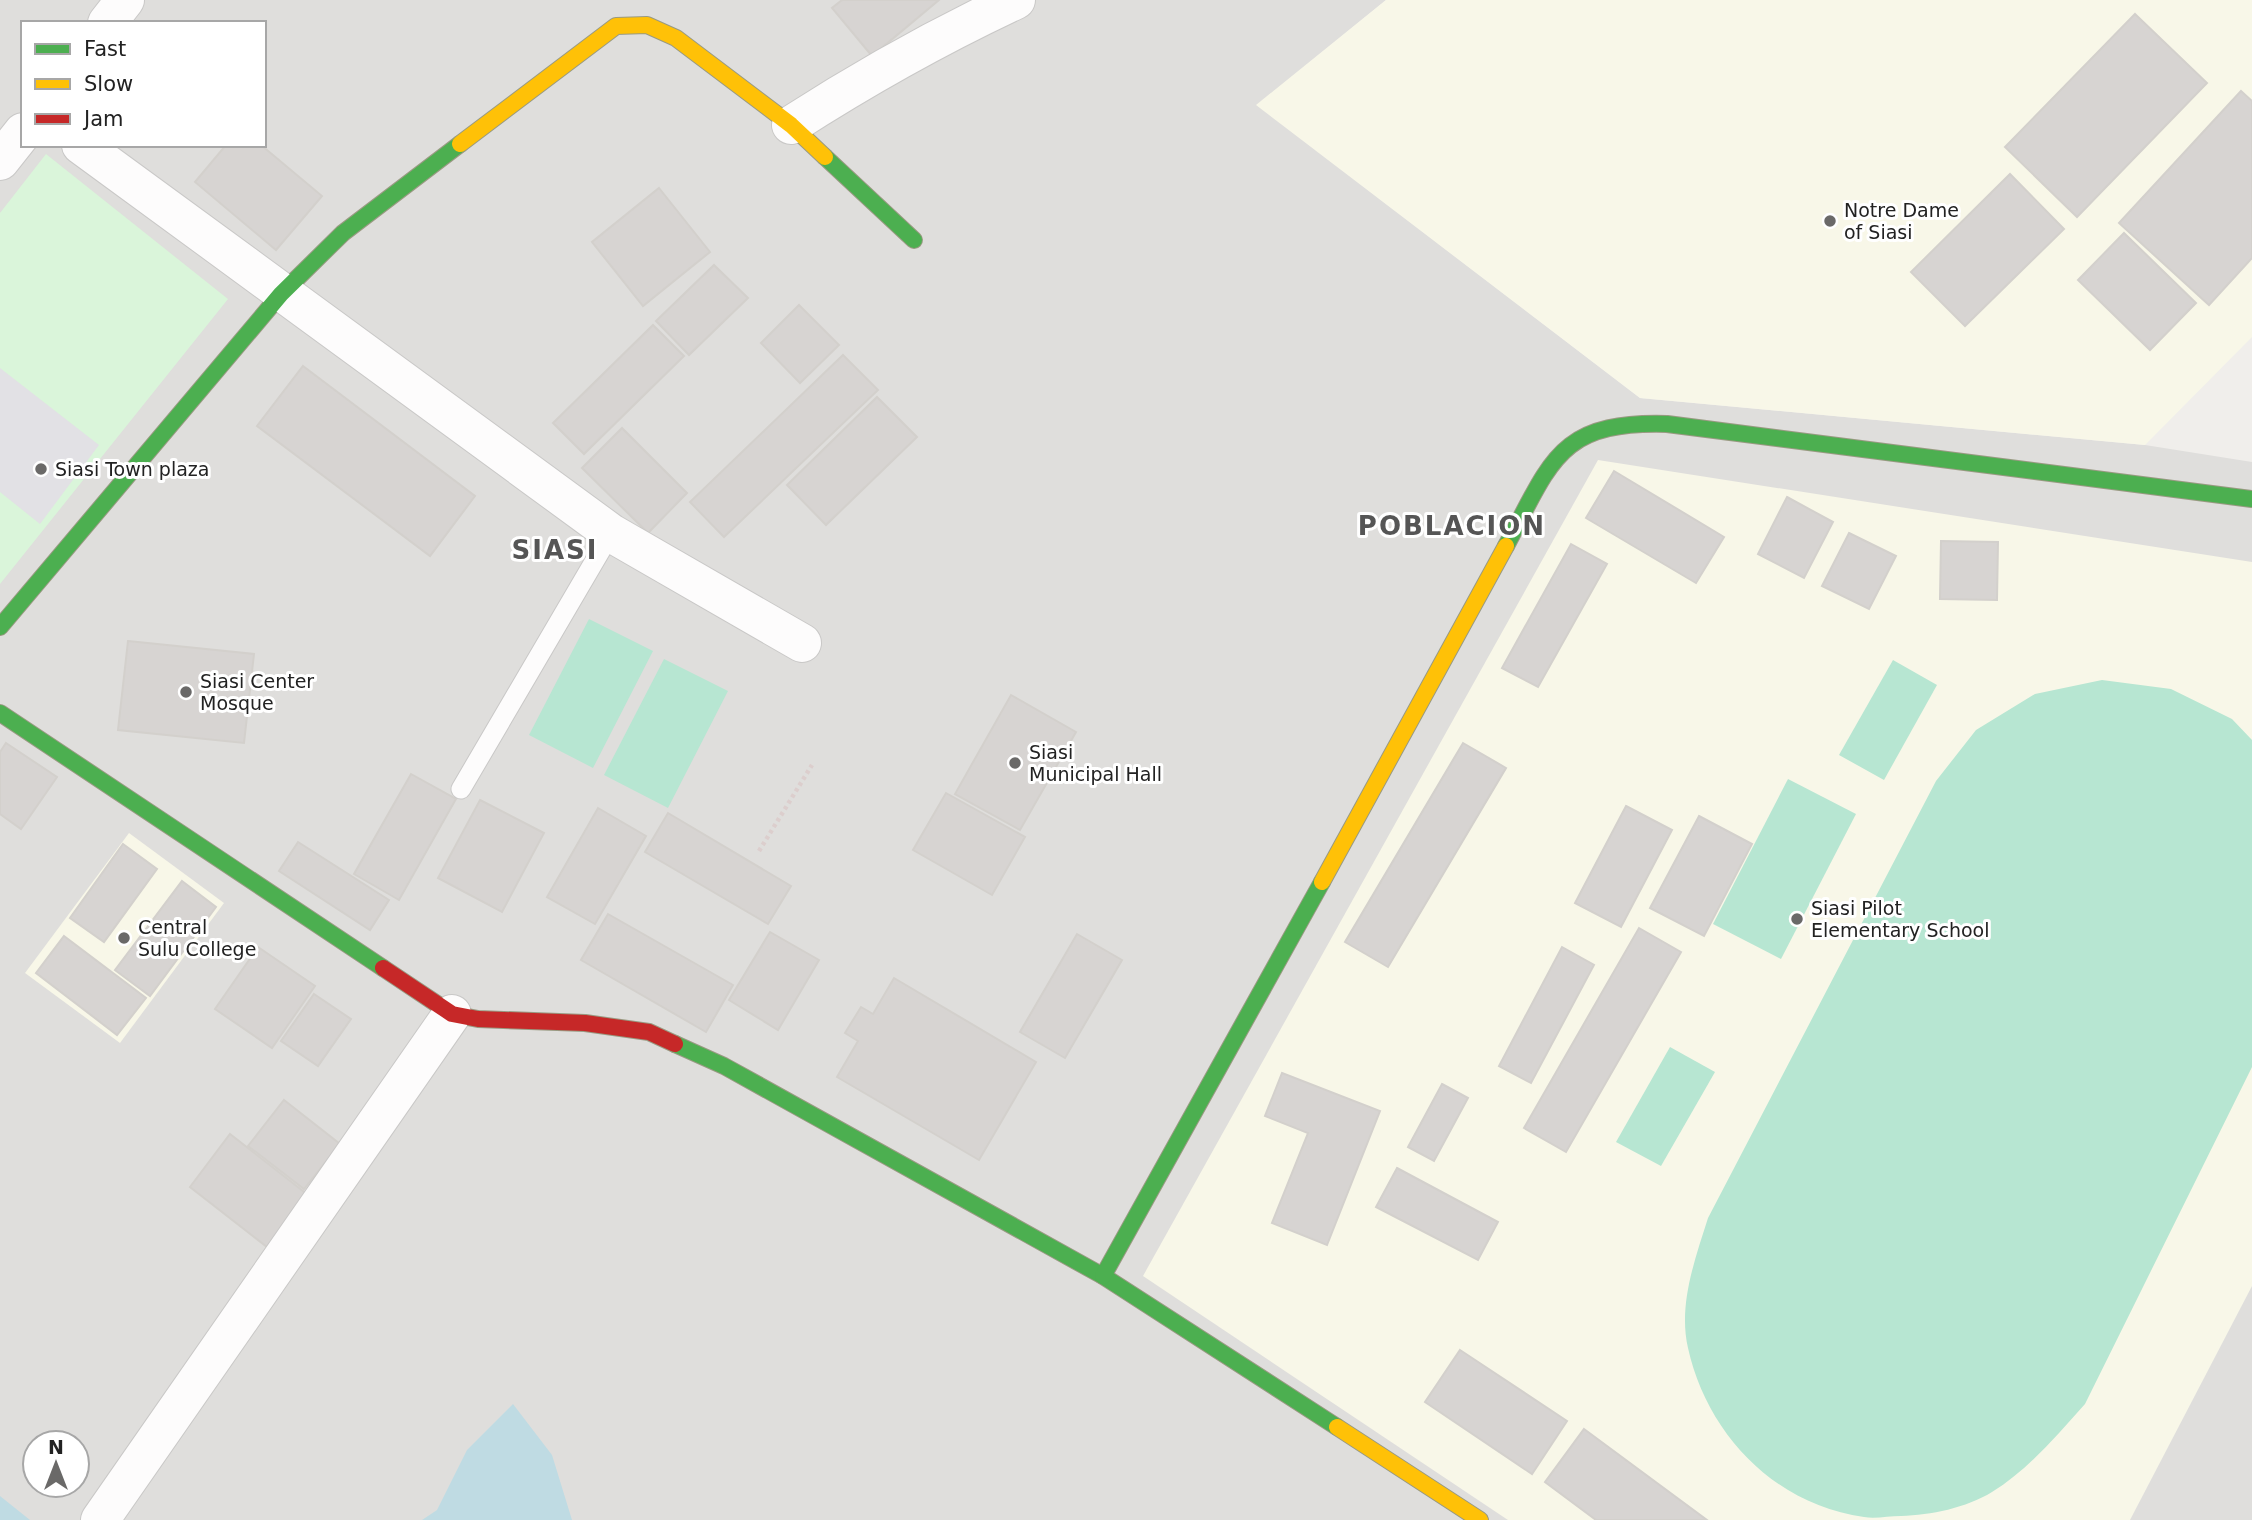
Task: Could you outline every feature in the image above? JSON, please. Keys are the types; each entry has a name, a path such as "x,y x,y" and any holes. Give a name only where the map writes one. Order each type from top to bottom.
{"street":[{"path":"109,21 125,0"},
{"path":"791,125 867,76 997,4"},
{"path":"0,627 281,294 343,233 615,26 628,23 657,26 791,125 914,240"},
{"path":"0,161 21,135"},
{"path":"84,147 611,533 802,643"},
{"path":"1103,1276 1428,692 1538,486 1557,454 1577,437 1600,428 1633,423 1667,424 2252,499"},
{"path":"0,713 452,1014 478,1019 585,1023 649,1032 724,1066 1103,1276 1480,1520"},
{"path":"100,1520 452,1014"}],"lane":[{"path":"461,789 611,533"}],"path":[{"path":"759,851 811,765"}],"shaded area":[{"path":"0,0 1386,0 1257,105 1640,398 2145,445 2252,462 2252,1520 0,1520"},
{"name":"Notre Dame of Siasi","path":"1386,0 2252,0 2252,337 2145,445 1640,398 1256,105"},
{"name":"Siasi Town plaza","path":"0,368 99,445 40,524 0,492"},
{"name":"Siasi Pilot Elementary School","path":"1598,460 2252,562 2252,1286 2130,1520 1508,1520 1143,1276"},
{"name":"Central Sulu College","path":"129,833 224,903 120,1043 25,973"}],"green space":[{"path":"46,154 228,299 0,584 0,213"},
{"path":"589,619 653,651 593,768 529,735"},
{"path":"664,659 728,691 668,808 604,775"},
{"path":"1893,660 1937,685 1884,780 1839,755"},
{"path":"2102,680 2171,689 2232,719 2252,740 2252,1067 2085,1404 2053,1440 2030,1463 1992,1492 1948,1510 1877,1518 1832,1510 1802,1498 1774,1481 1750,1460 1729,1436 1711,1409 1697,1379 1685,1332 1685,1315 1689,1282 1708,1218 1936,781 1976,730 2035,694"},
{"path":"1788,779 1856,814 1781,959 1713,924"},
{"path":"1670,1047 1715,1072 1661,1166 1616,1142"}],"water":[{"path":"513,1404 552,1455 572,1520 422,1520 437,1510 467,1450"},
{"path":"0,1496 30,1520 0,1520"}],"building":[{"path":"842,0 939,0 872,56 832,8"},
{"path":"2135,14 2207,83 2077,217 2005,147"},
{"path":"2241,91 2252,101 2252,258 2209,305 2119,223"},
{"path":"224,147 263,147 322,196 276,250 195,182"},
{"path":"2010,174 2064,229 1965,326 1911,272"},
{"path":"659,188 710,252 643,306 592,242"},
{"path":"2124,233 2196,303 2150,350 2078,280"},
{"path":"714,265 748,298 689,355 656,321"},
{"path":"799,305 839,345 800,383 761,343"},
{"path":"653,325 684,356 584,454 553,423"},
{"path":"843,355 878,390 724,537 690,502"},
{"path":"303,366 475,496 430,556 257,426"},
{"path":"877,397 917,437 826,525 787,485"},
{"path":"622,428 687,493 648,533 582,468"},
{"path":"1614,471 1724,537 1696,583 1586,518"},
{"path":"1787,497 1833,522 1804,578 1758,554"},
{"path":"1849,533 1896,556 1869,609 1822,586"},
{"path":"1941,541 1998,542 1997,600 1940,599"},
{"path":"1571,544 1607,564 1538,687 1502,668"},
{"name":"Siasi Center Mosque","path":"128,641 254,654 244,743 118,730"},
{"name":"Siasi Municipal Hall","path":"1011,695 1076,732 1020,830 955,794"},
{"path":"6,743 57,777 21,829 0,814 0,752"},
{"path":"1463,743 1506,768 1388,967 1345,942"},
{"path":"411,774 456,799 399,900 354,874"},
{"path":"946,793 1025,837 992,895 913,850"},
{"path":"480,800 544,833 502,912 438,878"},
{"path":"1626,806 1672,830 1621,927 1575,903"},
{"path":"598,808 646,836 595,924 547,897"},
{"path":"668,813 791,886 768,924 645,852"},
{"path":"1699,816 1752,844 1704,936 1650,908"},
{"path":"298,842 389,900 370,930 279,871"},
{"path":"123,844 157,869 104,942 70,918"},
{"path":"182,881 216,907 150,996 115,970"},
{"path":"608,914 733,985 706,1032 581,960"},
{"path":"1639,928 1681,952 1566,1152 1524,1128"},
{"path":"770,932 819,960 778,1030 729,1000"},
{"path":"1077,934 1122,960 1065,1058 1020,1032"},
{"path":"64,936 146,998 117,1035 36,973"},
{"path":"258,947 315,986 272,1048 215,1009"},
{"path":"1562,947 1594,965 1531,1083 1499,1066"},
{"path":"894,978 1036,1062 979,1160 837,1077 858,1041 845,1033 861,1007 873,1014"},
{"path":"314,994 351,1019 318,1066 281,1041"},
{"path":"1282,1073 1380,1111 1327,1245 1272,1223 1308,1133 1265,1116"},
{"path":"1442,1084 1468,1098 1434,1161 1408,1147"},
{"path":"284,1100 340,1144 304,1189 248,1146"},
{"path":"230,1134 308,1195 267,1247 190,1187"},
{"path":"1397,1168 1498,1222 1478,1260 1376,1207"},
{"path":"1460,1350 1567,1421 1532,1474 1425,1402"},
{"path":"1584,1429 1707,1520 1596,1520 1545,1482"}],"traffic: fast":[{"path":"0,627 281,294 343,233 460,144"},
{"path":"825,157 914,240"},
{"path":"1506,546 1535,490 1563,452 1581,439 1603,430 1631,425 1667,424 2252,499"},
{"path":"0,713 383,968"},
{"path":"1103,1276 1322,882"},
{"path":"675,1044 724,1066 1103,1276 1337,1427"}],"traffic: slow":[{"path":"460,144 616,26 647,25 676,38 791,125 825,157"},
{"path":"1322,882 1506,546"},
{"path":"1337,1427 1480,1520"}],"traffic: jam":[{"path":"383,968 452,1014 478,1019 585,1023 649,1032 675,1044"}],"place":[{"name":"Notre Dame of Siasi","path":"1830,221"},
{"name":"Siasi Town plaza","path":"41,469"},
{"name":"Siasi Center Mosque","path":"186,692"},
{"name":"Siasi Municipal Hall","path":"1015,763"},
{"name":"Siasi Pilot Elementary School","path":"1797,919"},
{"name":"Central Sulu College","path":"124,938"}],"district":[{"name":"POBLACION","path":"1452,526"},
{"name":"SIASI","path":"555,550"}]}
